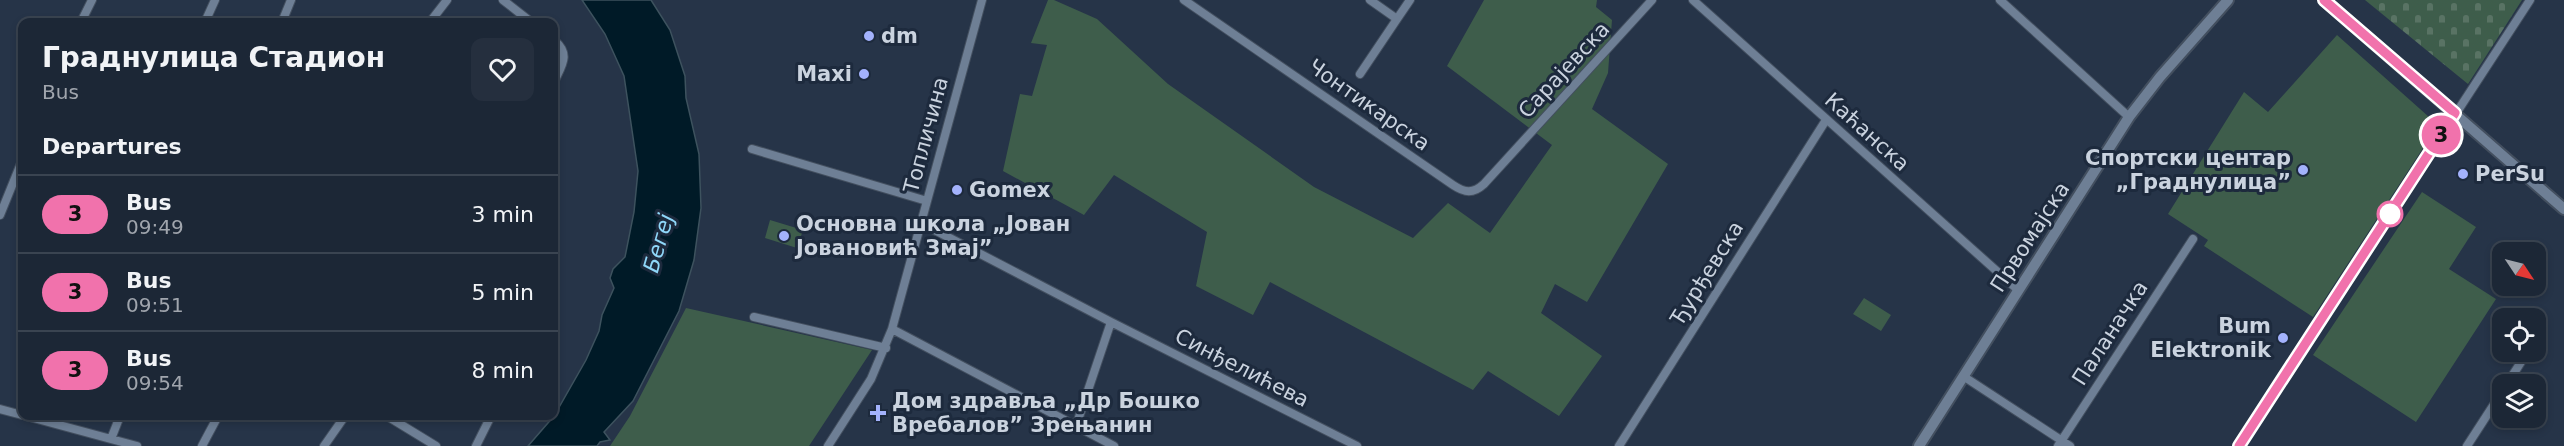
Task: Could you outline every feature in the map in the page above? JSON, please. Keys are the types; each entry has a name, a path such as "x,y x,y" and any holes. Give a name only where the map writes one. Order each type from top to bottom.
{"street":[{"path":"83,18 92,0"},
{"path":"207,18 215,0"},
{"path":"284,18 291,0"},
{"path":"433,18 447,0"},
{"path":"502,0 526,18"},
{"name":"Топличина","path":"828,446 871,378 892,329 982,0"},
{"name":"Чонтикарска","path":"1184,0 1462,190 1468,192 1479,189 1526,138"},
{"path":"1370,0 1397,19"},
{"path":"1360,74 1410,0"},
{"name":"Сарајевска","path":"1526,138 1652,0"},
{"name":"Каћанска","path":"1693,0 2018,290"},
{"path":"2000,0 2129,117"},
{"name":"Првомајска","path":"1919,446 2129,117 2160,77 2228,0"},
{"path":"2324,0 2564,209"},
{"path":"2239,446 2530,0"},
{"path":"558,44 564,54 558,73"},
{"name":"Ђурђевска","path":"1619,446 1826,120"},
{"path":"752,149 927,201"},
{"path":"0,215 18,171"},
{"name":"Синђелићева","path":"921,223 1357,446"},
{"name":"Паланачка","path":"2059,443 2193,239"},
{"path":"754,317 885,348"},
{"path":"1076,426 1112,322"},
{"path":"892,329 1109,445"},
{"path":"2514,374 2522,362"},
{"path":"1963,376 2059,443 2070,446"},
{"path":"2467,446 2492,407"},
{"path":"0,409 18,414"},
{"path":"42,420 137,446"},
{"path":"111,439 118,420"},
{"path":"202,446 216,420"},
{"path":"324,446 342,420"},
{"path":"394,420 436,446"},
{"path":"476,446 489,420"}],"green space":[{"path":"1048,0 1054,0 1097,19 1168,84 1314,187 1413,238 1448,203 1490,233 1552,145 1447,66 1484,0 1597,0 1596,7 1612,20 1608,73 1592,109 1668,164 1587,302 1555,284 1541,313 1602,356 1559,416 1488,371 1473,390 1270,282 1253,315 1196,286 1207,232 1114,175 1084,215 1003,171 1020,94 1032,96 1047,45 1031,43"},
{"path":"2365,0 2522,0 2468,84"},
{"name":"Спортски центар „Граднулица”","path":"2337,35 2438,125 2313,317 2204,246 2208,240 2168,214 2244,92 2268,112"},
{"path":"2422,192 2476,227 2449,269 2496,299 2416,422 2313,355"},
{"path":"770,220 803,230 797,248 765,238"},
{"path":"1864,298 1891,315 1881,331 1853,314"},
{"path":"686,308 872,350 809,446 610,446 630,416"}],"water":[{"name":"Бегеј","path":"582,0 651,0 670,30 685,76 686,98 699,154 701,208 694,260 679,311 633,401 604,432 610,440 600,442 597,446 528,446 551,420 558,420 558,409 586,360 614,288 610,278 613,269 625,257 634,212 638,171 624,76 605,34"}],"bus line":[{"name":"3","path":"2239,446 2455,113 2324,0"}],"place":[{"name":"dm","path":"869,36"},
{"name":"Maxi","path":"864,74"},
{"name":"Спортски центар „Граднулица”","path":"2303,170"},
{"name":"PerSu","path":"2463,174"},
{"name":"Gomex","path":"957,190"},
{"name":"Основна школа „Јован Јовановић Змај”","path":"784,236"},
{"name":"Bum Elektronik","path":"2283,338"},
{"name":"Дом здравља „Др Бошко Вребалов” Зрењанин","path":"878,413"}]}
